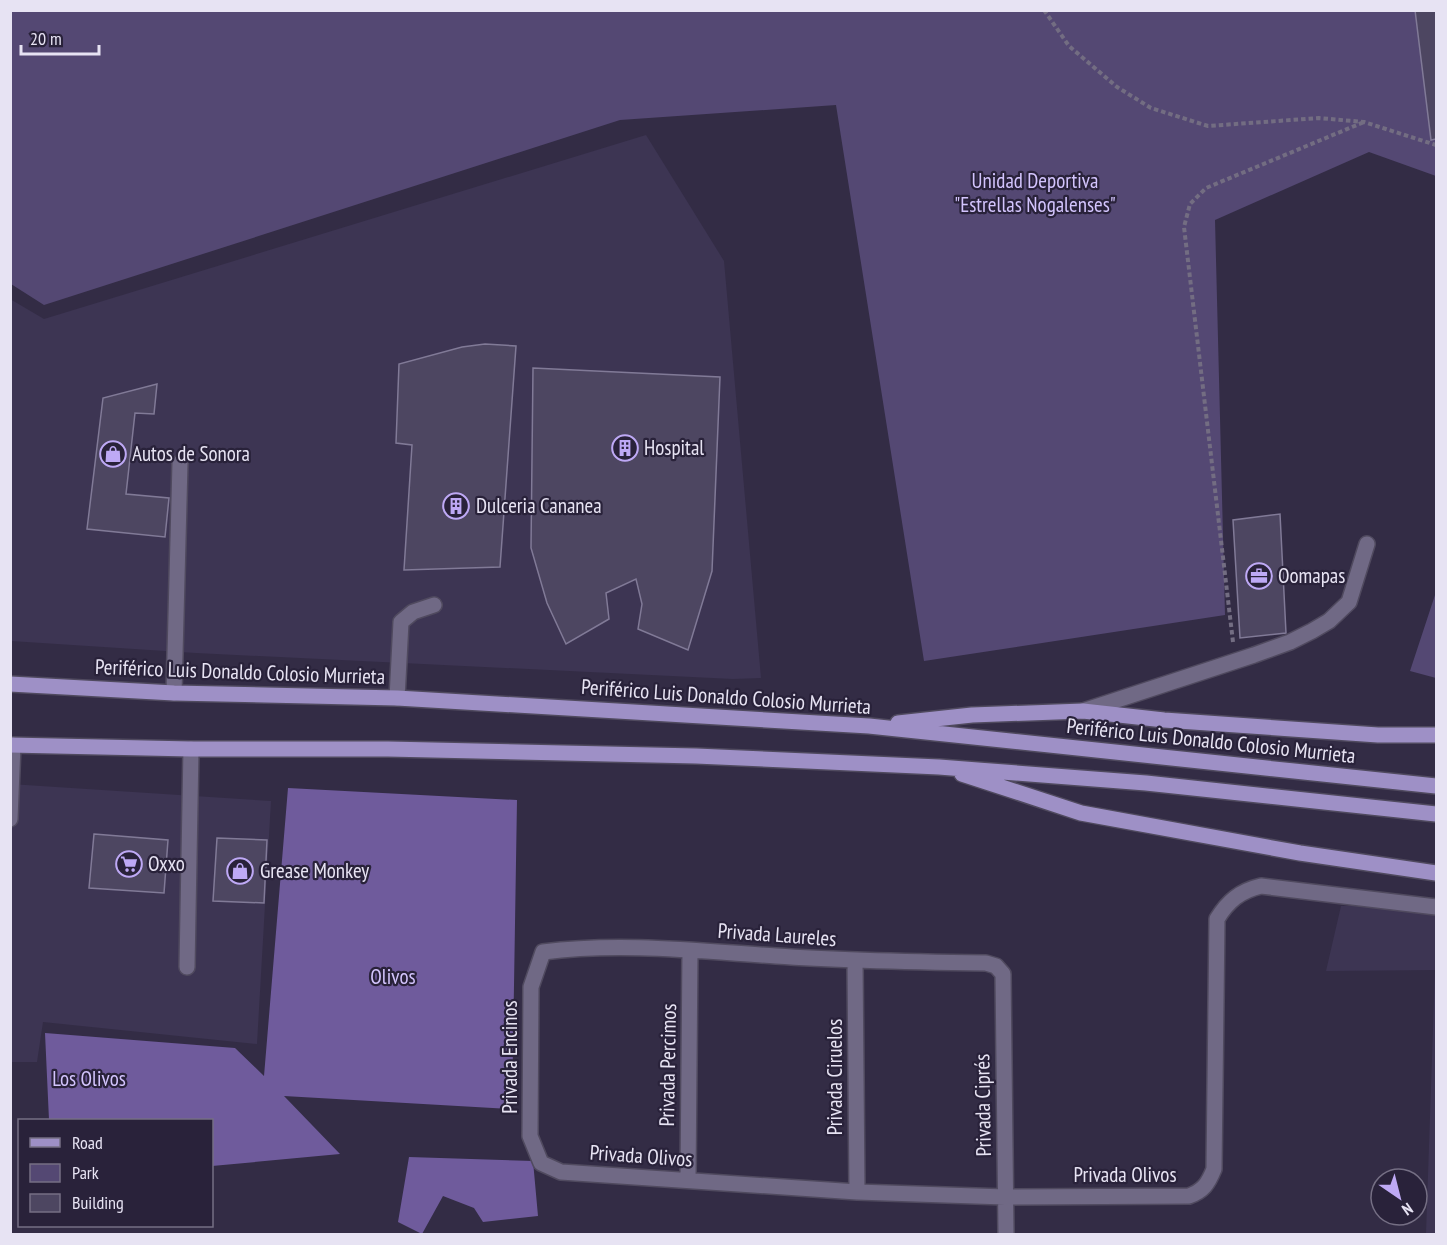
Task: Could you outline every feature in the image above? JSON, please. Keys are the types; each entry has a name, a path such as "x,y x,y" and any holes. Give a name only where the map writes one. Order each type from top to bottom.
{"main road":[{"name":"Periférico Luis Donaldo Colosio Murrieta","path":"10,684 174,693 397,698 869,726 1437,786"},
{"path":"869,726 972,715 1083,711 1164,720 1331,732 1437,735"},
{"path":"12,745 191,749 400,749 696,756 939,767 1146,783 1437,814"},
{"path":"939,767 1081,813 1300,853 1437,873"}],"street":[{"path":"174,693 180,463"},
{"path":"1083,711 1290,642 1329,621 1349,602 1367,544"},
{"path":"397,698 401,622 413,612 434,605"},
{"path":"10,819 12,745"},
{"path":"187,967 191,749"},
{"name":"Privada Olivos","path":"541,1163 561,1172 857,1192 1005,1197 1189,1196 1202,1191 1214,1169 1217,919 1225,906 1236,896 1261,886 1437,907"},
{"name":"Privada Laureles","path":"543,952 578,947 690,951 855,962 986,963 996,966 1003,974"},
{"name":"Privada Percimos","path":"688,1180 690,951"},
{"name":"Privada Encinos","path":"541,1163 530,1136 531,987 543,952"},
{"name":"Privada Ciruelos","path":"855,962 857,1192"},
{"name":"Privada Ciprés","path":"1003,974 1006,1234"}],"path":[{"path":"1044,10 1069,45 1117,87 1151,108 1208,126 1319,118 1364,123 1437,145"},
{"path":"1235,660 1184,226 1190,204 1206,188 1364,123"}],"shaded area":[{"path":"646,135 724,261 761,678 733,679 196,653 11,641 10,299 44,319"},
{"path":"10,784 271,801 257,1044 43,1022 37,1062 11,1062"},
{"path":"1436,905 1436,1234 1426,1234 1426,1227 1429,1227 1428,1167 1435,970 1326,971 1341,906"}],"green space":[{"name":"Unidad Deportiva \"Estrellas Nogalenses\"","path":"10,11 1436,11 1436,176 1369,152 1215,220 1225,615 924,661 836,105 620,120 44,305 11,284"},
{"path":"1436,592 1436,678 1410,671"},
{"name":"Olivos","path":"288,788 517,800 512,1109 284,1096 340,1154 213,1166 213,1119 49,1119 45,1033 235,1048 264,1076"},
{"path":"409,1157 533,1161 538,1216 483,1222 474,1208 443,1196 422,1234 398,1222"}],"building":[{"path":"1415,10 1436,10 1436,139 1431,140"},
{"name":"Dulceria Cananea","path":"485,344 516,346 500,567 404,570 412,445 396,443 399,364 462,347"},
{"name":"Hospital","path":"533,368 720,377 712,571 688,650 638,629 642,604 636,579 606,593 609,619 566,644 547,603 531,548"},
{"name":"Autos de Sonora","path":"157,384 154,414 135,413 126,494 169,498 165,537 87,529 103,398"},
{"name":"Oomapas","path":"1280,514 1286,633 1240,638 1233,520"},
{"name":"Oxxo","path":"94,834 168,840 164,893 89,888"},
{"name":"Grease Monkey","path":"217,838 267,840 264,903 213,901"}],"place":[{"name":"Hospital","path":"625,448"},
{"name":"Autos de Sonora","path":"113,454"},
{"name":"Dulceria Cananea","path":"456,506"},
{"name":"Oomapas","path":"1259,576"},
{"name":"Oxxo","path":"129,864"},
{"name":"Grease Monkey","path":"240,871"}],"park label":[{"name":"Los Olivos","path":"89,1079"}]}
